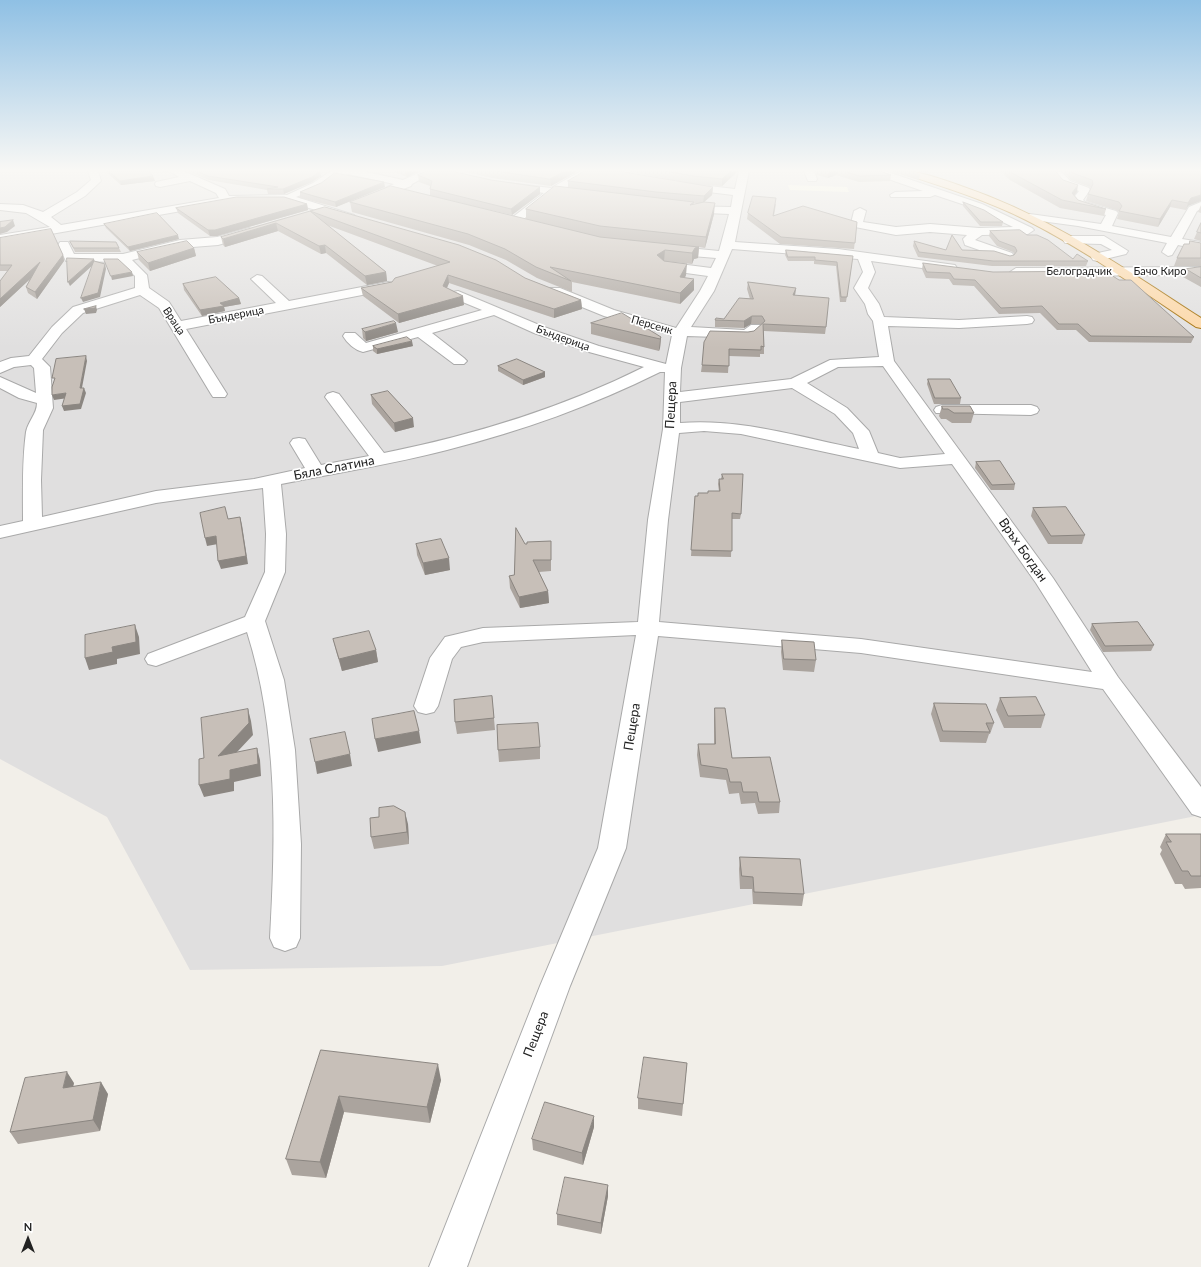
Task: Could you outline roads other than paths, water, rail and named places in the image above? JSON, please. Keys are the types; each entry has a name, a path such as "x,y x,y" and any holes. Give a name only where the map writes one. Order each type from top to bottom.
{"main road":[{"path":"1052,230 1201,324"}],"street":[{"path":"0,239 54,230"},
{"path":"64,245 70,258 123,258 180,244 218,241 257,230"},
{"name":"Пещера","path":"448,1267 555,986 612,848 648,628 658,520 671,429 671,398 665,368 681,332 722,258 730,230"},
{"path":"890,230 906,230"},
{"path":"956,230 979,232 1032,232 1028,230"},
{"path":"1116,230 1201,246"},
{"path":"1156,272 1180,230"},
{"path":"979,232 969,238 969,242 1008,256"},
{"path":"1069,240 1104,240 1122,251 1097,257"},
{"path":"659,249 722,258"},
{"path":"664,266 722,258 863,256 964,270"},
{"name":"Връх Богдан","path":"863,256 869,272 860,288 872,304 875,314 880,322 887,360 1046,582 1110,682 1201,807"},
{"path":"0,368 12,363 34,360 57,330 78,310 142,290 141,275 123,258"},
{"name":"Бачо Киро","path":"1119,271 1201,271"},
{"name":"Белоградчик","path":"1002,272 1119,271"},
{"path":"257,279 286,305"},
{"name":"Бъндерица","path":"178,326 388,286"},
{"name":"Персенк","path":"545,287 609,312 681,332 747,334 756,328"},
{"name":"Враца","path":"142,290 164,305 219,394"},
{"name":"Бъндерица","path":"458,295 539,330 594,349 665,368"},
{"path":"350,336 363,348 494,311"},
{"path":"880,322 959,324 1027,320"},
{"path":"421,332 459,361"},
{"path":"33,524 32,480 35,430 45,408 42,367 34,360"},
{"path":"671,398 795,383 835,363 887,360"},
{"name":"Бяла Слатина","path":"0,532 156,497 254,484 443,446 532,420 665,368"},
{"path":"0,382 25,396 44,400"},
{"path":"795,383 841,411 861,431 871,457"},
{"path":"333,397 380,459"},
{"path":"923,410 1031,410"},
{"path":"671,429 704,426 741,429 900,463 957,458"},
{"path":"299,443 316,472"},
{"path":"272,480 276,534 275,572 254,621 274,686 281,728 288,862 285,938"},
{"path":"156,659 254,621"},
{"path":"426,706 441,658 453,642 483,635 648,628 861,646 1110,682"}]}
